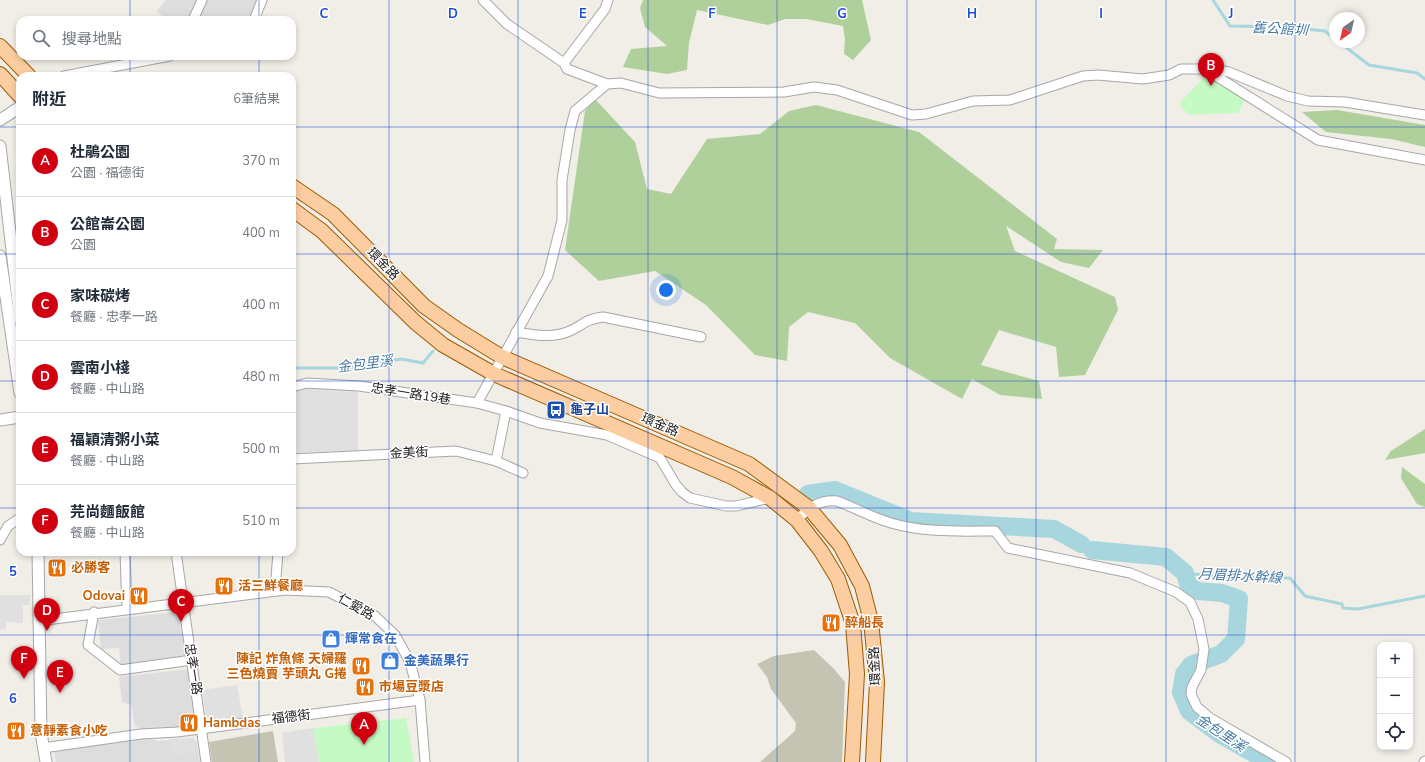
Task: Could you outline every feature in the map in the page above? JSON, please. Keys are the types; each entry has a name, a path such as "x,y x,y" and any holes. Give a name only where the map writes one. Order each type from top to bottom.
{"main road":[{"path":"0,46 25,72"},
{"path":"0,74 16,92"},
{"name":"環金路","path":"296,189 333,214 424,306 458,330 502,357 749,464 808,508 840,545 862,586 871,621 877,682 872,762"},
{"name":"環金路","path":"296,212 322,231 415,322 443,345 494,374 732,476 770,498 797,520 821,551 838,579 853,624 857,674 852,762"}],"street":[{"path":"195,16 202,0"},
{"path":"256,16 262,0"},
{"path":"483,0 507,24 564,62 568,69 607,84 621,82 659,93 784,92 814,87 829,89 865,98 912,116 926,114 973,101 1010,100 1083,76 1098,75 1143,79 1169,75 1181,69 1212,69 1229,72 1287,96 1308,101 1345,102 1425,115"},
{"path":"564,62 605,9 608,0"},
{"path":"85,72 149,60"},
{"path":"1212,69 1216,76 1318,140 1425,160"},
{"path":"477,403 548,276 562,220 562,180 570,130 575,111 607,84"},
{"path":"0,120 16,110"},
{"path":"0,146 16,284"},
{"path":"0,256 16,366"},
{"path":"516,332 535,335 557,335 572,330 588,319 603,317 701,337"},
{"name":"忠孝一路19巷","path":"296,386 307,383 359,386 477,403 546,424 607,435 660,458 676,485 690,498 726,506 736,506 770,498"},
{"path":"496,461 506,411"},
{"path":"0,420 16,418"},
{"name":"金美街","path":"296,459 456,451 496,461 523,473"},
{"path":"797,520 808,508 828,500 837,501 890,523 915,529 941,531 995,531 1008,548 1130,573 1176,592 1190,602 1198,618 1204,653 1202,664 1192,687 1191,694 1197,707 1210,718 1286,762"},
{"path":"0,540 8,526 16,521"},
{"path":"38,556 38,620 43,748 46,762"},
{"path":"125,556 127,609"},
{"name":"忠孝一路","path":"176,556 182,604 192,660 206,762"},
{"path":"275,591 278,556"},
{"name":"仁愛路","path":"38,620 94,612 182,604 285,590 328,592 376,616 395,635 410,662 420,700 425,762"},
{"path":"94,612 88,645 120,670 192,660"},
{"name":"福德街","path":"43,748 141,734 177,732 420,700"}],"shaded area":[{"path":"166,0 257,0 251,16 164,16 156,12"},
{"path":"303,387 358,390 358,451 296,453 296,390"},
{"path":"0,595 30,595 30,605 23,605 23,623 6,622 6,629 0,630"},
{"path":"178,612 186,656 121,667 119,648 101,649 98,620"},
{"path":"814,650 845,682 842,762 760,762 795,731 796,723 771,689 767,677 757,664 774,656"},
{"path":"190,669 198,725 146,732 135,726 131,705 122,702 119,677"},
{"path":"237,685 243,719 207,724 202,690"},
{"path":"313,728 319,762 285,762 282,733"},
{"path":"273,731 278,762 212,762 209,742"},
{"path":"147,738 158,741 191,739 196,741 200,762 56,762 54,749"},
{"path":"194,738 195,753 172,754 169,739"}],"green space":[{"path":"643,0 862,0 871,40 853,60 844,54 845,39 843,26 806,19 785,19 768,25 697,10 689,43 687,70 667,74 623,67 631,49 667,46 645,27 640,8"},
{"path":"1207,74 1246,97 1238,113 1189,115 1179,104"},
{"path":"595,99 635,142 647,189 671,194 707,139 760,134 789,111 816,105 919,132 1057,239 1054,249 1103,250 1089,268 1061,262 1006,226 1015,251 1115,297 1118,310 1085,375 1059,377 1056,347 999,330 981,365 1039,381 1042,399 1000,395 972,379 962,399 890,358 855,323 808,312 789,327 787,361 755,355 706,305 655,271 599,281 565,250 585,111"},
{"path":"1337,110 1425,125 1425,147 1391,139 1326,132 1302,112"},
{"path":"1425,429 1425,453 1385,460 1391,451"},
{"path":"1402,467 1425,484 1425,507 1417,504 1401,478"},
{"path":"406,718 414,762 319,762 313,728"}],"waterway":[{"name":"舊公館圳","path":"1213,0 1230,26 1286,27 1325,31 1329,34"},
{"name":"舊公館圳","path":"1347,48 1369,65 1417,73 1425,79"},
{"name":"金包里溪","path":"296,368 347,368 401,359 423,363 433,351"},
{"path":"808,494 835,490 911,521 1054,529 1081,544"},
{"name":"金包里溪","path":"1092,550 1166,557 1185,573 1188,584 1197,591 1222,593 1239,599 1236,639 1221,654 1191,665 1184,674 1181,692 1189,711 1221,735 1269,762"},
{"name":"月眉排水幹線","path":"1185,573 1228,578 1290,578 1305,596 1342,604 1343,608 1358,609 1425,596"}],"place":[{"name":"公館崙公園","path":"1211,86"},
{"name":"龜子山","path":"556,410"},
{"name":"必勝客","path":"57,568"},
{"name":"活三鮮餐廳","path":"224,586"},
{"name":"Odovai","path":"139,596"},
{"name":"家味碳烤","path":"181,622"},
{"name":"醉船長","path":"831,623"},
{"name":"雲南小棧","path":"47,631"},
{"name":"輝常食在","path":"331,639"},
{"name":"金美蔬果行","path":"390,661"},
{"name":"陳記 炸魚條 天婦羅 三色燒賣 芋頭丸 G捲","path":"361,666"},
{"name":"芫尚麵飯館","path":"24,679"},
{"name":"市場豆漿店","path":"365,687"},
{"name":"福穎清粥小菜","path":"60,693"},
{"name":"Hambdas","path":"189,723"},
{"name":"意靜素食小吃","path":"16,731"},
{"name":"杜鵑公園","path":"364,745"}]}
